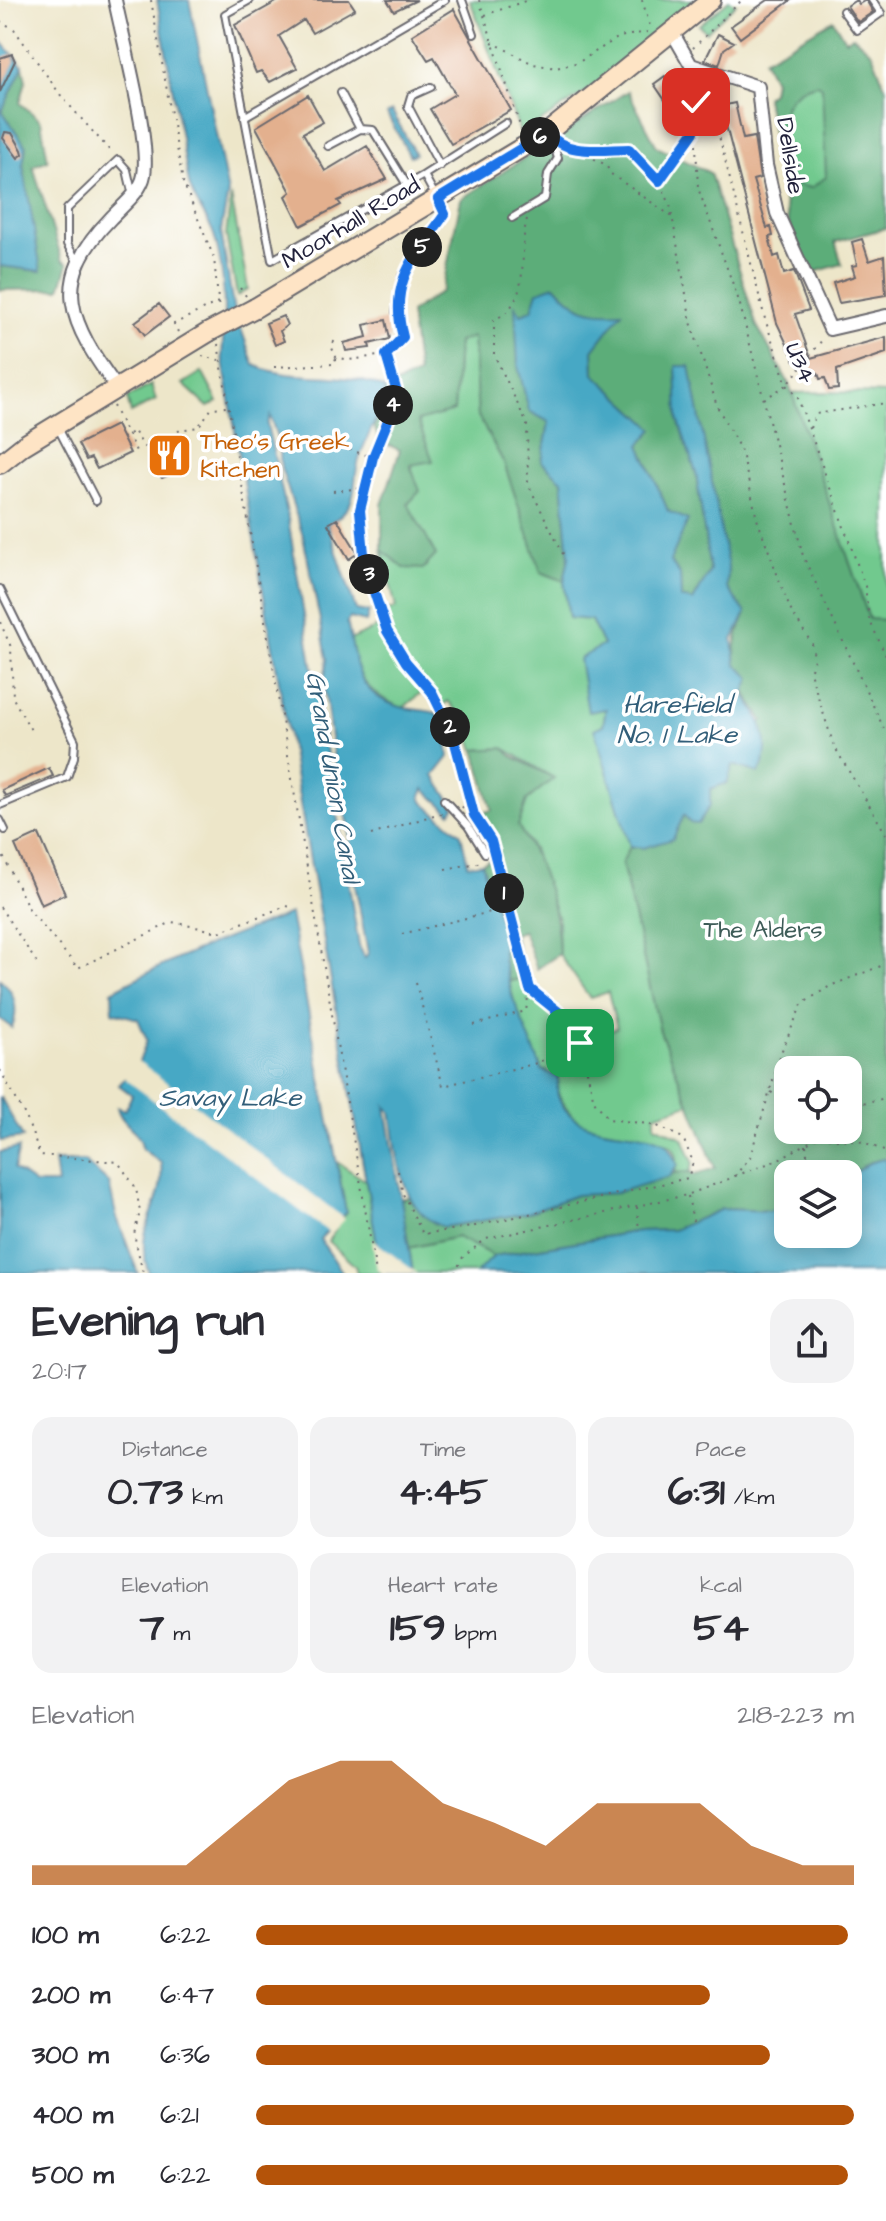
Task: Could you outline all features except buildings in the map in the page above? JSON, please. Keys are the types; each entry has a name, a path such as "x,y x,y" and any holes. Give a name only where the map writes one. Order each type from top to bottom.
{"street":[{"path":"114,395 72,311 71,290 77,261 95,234 133,196 144,177 144,157 115,0"},
{"name":"Moorhall Road","path":"0,464 57,425 114,395 251,303 550,135 664,34 711,0"},
{"path":"664,34 691,65"},
{"name":"Dellside","path":"691,65 758,87 766,165 777,213 827,334"},
{"path":"827,334 886,316"}],"lane":[{"path":"250,0 225,14 272,260 440,166 506,123"},
{"path":"244,117 445,0"},
{"path":"462,0 474,34"},
{"path":"843,11 857,30 881,13 873,0"},
{"path":"431,87 411,96 408,106 440,166"},
{"path":"341,93 360,129"},
{"path":"328,146 360,129 373,130 407,185"},
{"path":"512,218 545,198 548,174 558,158 550,135"},
{"path":"77,261 67,244 67,209 118,160 127,170 133,196"},
{"path":"396,312 402,276 445,214 424,175"},
{"path":"57,425 96,501"},
{"path":"0,589 75,741 74,757 67,777 0,805"},
{"path":"444,800 468,826 485,853"},
{"path":"0,820 5,830"}],"path":[{"path":"151,0 183,182 214,258 219,302 174,324 181,338"},
{"path":"479,0 524,136"},
{"path":"484,16 528,0"},
{"path":"642,0 652,32"},
{"path":"734,0 737,4"},
{"path":"692,48 742,0"},
{"path":"0,21 14,29 62,97 118,160"},
{"path":"492,42 533,64 556,68 579,62 619,37 652,32 664,34"},
{"path":"691,65 696,102 694,132 698,188 739,301 803,556 886,733"},
{"name":"U34","path":"705,80 737,217 787,385 798,398 810,430 865,586 869,619 886,656"},
{"path":"659,181 694,132"},
{"path":"550,135 606,165 611,174 674,218"},
{"path":"579,150 629,149 659,181 674,218 691,322 717,406 742,453 757,519 790,609 812,644 814,659 810,672 834,746 886,834"},
{"path":"531,207 525,224 521,289 508,313 494,320 494,354 527,424 528,484 563,554"},
{"path":"240,288 251,303"},
{"path":"336,357 349,360 386,355 403,337 396,312"},
{"path":"764,399 787,385 827,334"},
{"path":"274,367 334,364 334,341"},
{"path":"198,350 210,360 220,360 376,1273"},
{"path":"386,355 398,396 373,457 366,488 360,532 365,565 387,631 406,662 432,692 453,735 474,815 491,841 530,989 526,1011 474,1025"},
{"path":"114,395 138,455"},
{"path":"810,430 816,414 886,403"},
{"path":"122,438 134,431 144,447 154,448 180,430 198,427 212,408 228,406"},
{"path":"319,440 373,457"},
{"path":"333,491 366,488"},
{"path":"0,622 11,647 13,698 32,732"},
{"path":"371,835 437,814"},
{"path":"0,850 30,911 78,968 172,922 219,932 286,906 293,907"},
{"path":"445,869 468,865"},
{"path":"0,907 37,963"},
{"path":"402,934 507,908"},
{"path":"734,1177 750,1157 782,1050 802,1004 830,986 886,964"},
{"path":"416,983 443,1086 541,1062 544,1056 563,1047 573,1030"},
{"path":"398,1171 403,1194 423,1234 471,1227 688,1178 693,1162 683,1138 655,1125 609,1119 594,1101 579,1037 561,1014 530,989"},
{"path":"0,1070 26,1117 40,1155 118,1162 136,1188 140,1212 134,1234 143,1273"},
{"path":"770,1092 774,1095"},
{"path":"862,1103 886,1098"},
{"path":"862,1142 886,1152"},
{"path":"455,1273 463,1257 486,1239 687,1195 775,1161 806,1144 808,1160"},
{"path":"687,1195 693,1221"},
{"path":"637,1206 639,1231"}],"green space":[{"path":"470,0 694,0 595,86 521,135"},
{"path":"729,0 736,4 706,32 699,25"},
{"path":"833,20 845,40 853,36 872,53 886,89 886,228 835,242 842,264 788,222 766,97 772,92 774,80 764,60"},
{"path":"833,20 845,40 853,36 872,53 886,89 886,228 835,242 842,264 811,273 788,222 766,97 772,92 774,80 764,60","holes":["818,84 822,87 826,177 811,188 794,182 787,171 783,118 787,103 797,93"]},
{"path":"23,66 26,81 20,103 41,121 48,160 33,166 62,260 68,264 60,289 0,290 0,266 40,271 23,164 26,146 2,111"},
{"name":"The Alders","path":"628,91 657,147 710,173 756,324 788,382 869,619 886,620 886,1158 862,1167 862,1160 774,1160 774,1209 770,1211 722,1209 673,1230 639,1231 494,1256 457,1237 409,1248 399,1200 408,1197 435,1224 527,1213 576,1195 615,1193 675,1173 690,1172 695,1175 715,1168 660,1031 622,863 630,846 643,848 708,789 763,720 746,694 736,669 736,643 746,613 727,588 728,567 678,419 696,473 710,571 693,601 681,599 680,574 669,561 668,511 640,445 654,429 594,374 593,350 621,313 584,309 555,285 533,310 521,314 515,308 549,422 542,462 562,480 569,557 564,581 541,572 504,463 478,416 473,337 458,342 454,411 418,421 433,461 410,465 420,491 408,504 436,555 423,569 404,568 382,550 382,505 400,450 379,441 374,426 381,413 385,389 418,374 410,313 442,291 461,199"},
{"path":"231,196 248,289 237,296 226,235"},
{"path":"473,337 478,416 504,463 541,572 564,581 569,618 591,620 603,645 588,711 606,709 603,725 595,729 630,846 622,863 660,1031 689,1104 655,1115 655,1125 683,1138 693,1162 690,1172 675,1173 677,1157 671,1147 660,1140 596,1129 578,1121 562,1101 547,1071 542,1070 536,1060 522,1027 509,981 526,978 537,996 576,1033 580,1043 617,1028 608,992 590,998 559,954 558,919 533,849 518,826 527,800 553,778 504,748 475,750 465,721 448,701 440,708 428,687 403,708 381,697 365,683 352,653 350,640 384,624 381,613 396,608 382,550 393,554 408,503 418,420 454,411 458,342"},
{"path":"202,372 218,402 208,407 183,384"},
{"path":"151,385 156,400 131,413 127,398"},
{"path":"791,393 886,394 886,656 869,619"},
{"path":"504,748 512,756 554,778 527,800 518,826 548,887 556,920 559,954 537,969 523,931 513,934 526,978 509,981 503,959 502,927 482,863 495,857 491,841 474,815 492,810 475,750"},
{"path":"337,1162 366,1181 382,1273 357,1273 355,1266 328,1241 346,1212"},
{"path":"457,1237 494,1256 476,1273 413,1273 409,1248"}],"water":[{"path":"157,0 189,0 228,193 221,231 233,306 254,365 286,374 353,379 385,389 357,466 352,500 340,516 328,525 356,610 369,612 366,622 350,618 347,622 361,676 376,696 388,703 436,713 446,732 449,757 434,776 455,807 451,813 424,789 421,797 461,834 468,865 482,863 502,927 503,959 512,996 542,1070 558,1077 558,1096 566,1111 591,1126 652,1137 666,1143 678,1165 669,1177 615,1193 576,1195 527,1213 444,1227 429,1220 409,1195 399,1162 391,1112 386,1106 413,1273 382,1273 222,356 224,311 221,265 214,235 189,184","holes":["270,416 279,444 281,468 303,536 327,659 324,684 339,800 348,821 352,869 368,953 365,958 359,946 287,513 267,424"]},
{"path":"0,40 23,66 2,111 26,146 23,164 41,271 0,266"},
{"path":"392,111 415,154 410,156 387,114"},
{"name":"Harefield No. 1 Lake","path":"555,285 585,309 622,312 593,350 594,374 654,429 640,445 668,511 688,520 670,561 680,574 681,598 693,601 710,571 696,473 678,419 676,366 690,366 728,567 727,588 746,613 733,640 736,664 751,678 744,694 764,732 764,763 759,773 733,765 727,783 710,789 710,805 698,824 690,823 684,815 673,839 643,848 630,846 594,729 603,725 606,709 588,712 579,659 603,645 591,620 569,618 564,581 569,557 562,480 542,462 549,422 529,411 518,366 515,306 521,314 532,310 538,291"},
{"name":"Savay Lake","path":"290,914 346,1212 320,1239 343,1273 149,1273 144,1243 159,1193 161,1163 142,1149 139,1137 122,1118 117,1107 125,1110 132,1095 119,1085 139,1062 147,1040 138,1019 113,1012 112,991 155,969"},
{"path":"0,979 14,1001 12,1028 0,1019"},
{"path":"0,1096 23,1138 0,1141"},
{"path":"19,1148 14,1169 35,1184 57,1184 54,1161 84,1161 109,1183 116,1215 138,1273 0,1273 0,1152"},
{"path":"886,1158 886,1273 476,1273 494,1256 639,1231 673,1230 722,1209 774,1209 774,1248 862,1248 862,1168"}],"pier":[{"path":"136,1060 345,1219 331,1234 133,1085 121,1075"},
{"path":"372,1239 417,1273 382,1273 377,1269"}],"place":[{"name":"Theo's Greek Kitchen","path":"169,456"}],"route":[{"path":"580,1043 579,1037 561,1014 530,989 491,841 474,815 453,735 432,692 406,662 387,631 365,565 360,510 373,457 398,396 386,355 403,337 396,312 402,276 445,214 438,199 548,132 553,138 579,150 629,149 659,181 694,132 696,102"}],"water label":[{"name":"Grand Union Canal","path":"333,777"}]}
